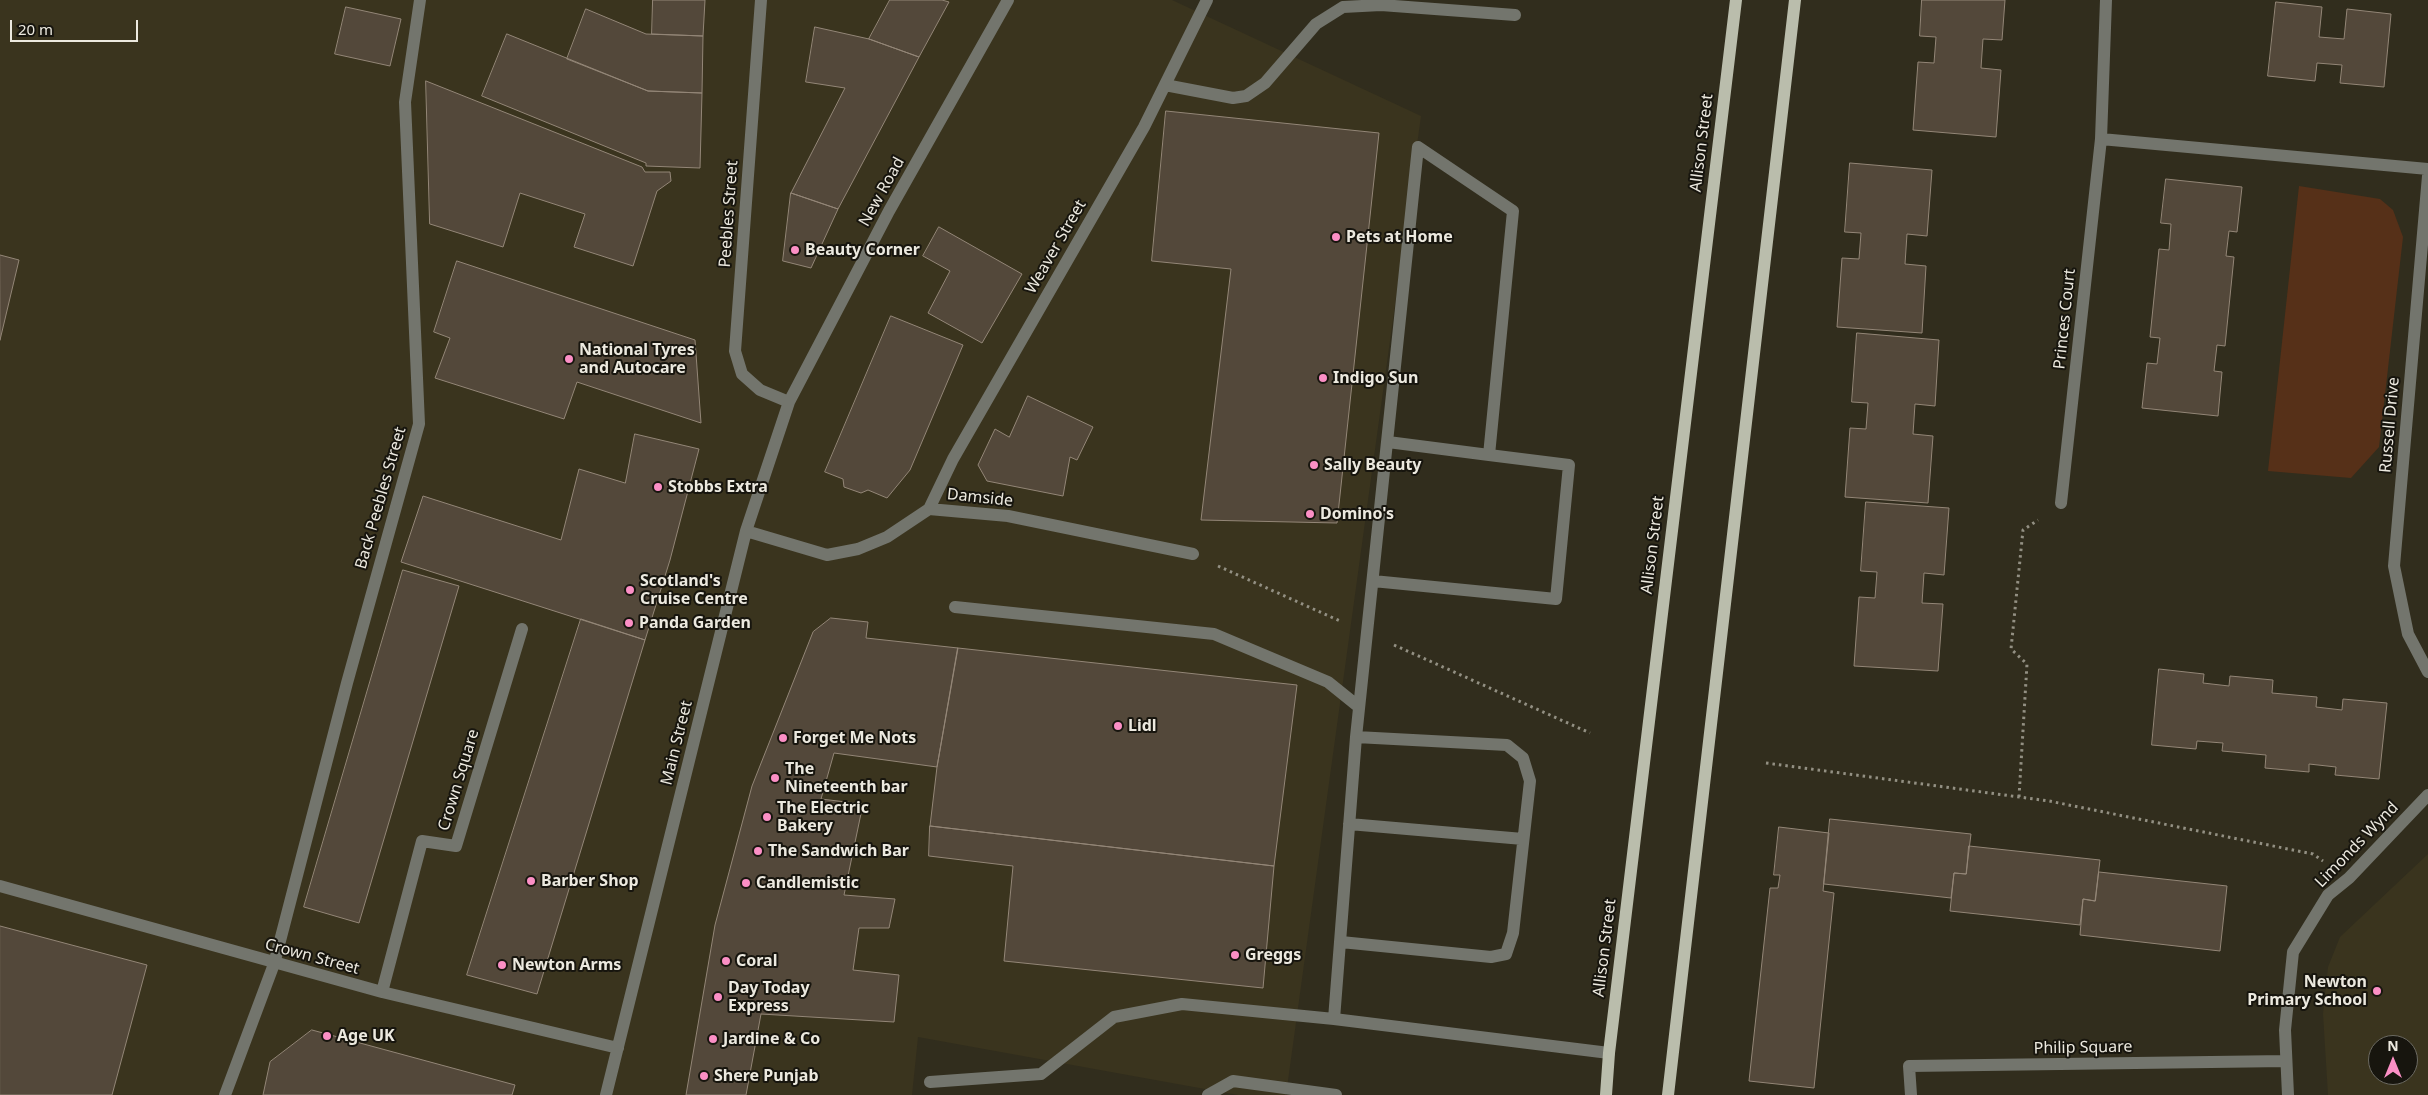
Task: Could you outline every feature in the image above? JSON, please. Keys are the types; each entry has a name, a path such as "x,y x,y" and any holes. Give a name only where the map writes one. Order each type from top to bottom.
{"main road":[{"name":"Allison Street","path":"1606,1095 1609,1053 1736,0"},
{"path":"1668,1095 1795,0"}],"street":[{"name":"Back Peebles Street","path":"225,1095 274,964 347,683 419,424 405,102 420,0"},
{"name":"Peebles Street","path":"761,0 735,351 742,374 760,390 789,402"},
{"name":"New Road","path":"789,402 889,211 1008,0"},
{"name":"Weaver Street","path":"929,509 953,459 1144,127 1208,0"},
{"name":"Princes Court","path":"2061,503 2101,139 2106,0"},
{"path":"1165,85 1233,98 1246,96 1265,84 1316,24 1343,7 1381,5 1515,15"},
{"path":"2101,139 2428,169"},
{"path":"1334,1019 1356,737 1418,147 1513,211 1488,455"},
{"name":"Russell Drive","path":"2428,176 2394,566 2408,634 2428,672"},
{"name":"Main Street","path":"606,1095 746,531 789,402"},
{"path":"1373,581 1556,600 1569,465 1388,442"},
{"name":"Damside","path":"746,531 828,555 858,549 887,537 929,509 1008,516 1193,554"},
{"path":"955,607 1214,634 1328,682 1359,707"},
{"name":"Crown Square","path":"382,992 422,842 456,846 522,629"},
{"path":"1341,942 1491,957 1506,954 1513,933 1530,781 1523,758 1507,745 1356,737"},
{"name":"Limonds Wynd","path":"2288,1095 2285,1030 2293,952 2328,895 2348,878 2428,796"},
{"path":"1349,824 1523,839"},
{"name":"Crown Street","path":"0,886 274,964 276,962 382,992 618,1048"},
{"path":"930,1082 1041,1074 1114,1016 1182,1004 1334,1019 1609,1053"},
{"name":"Philip Square","path":"1910,1095 1909,1066 2286,1061"},
{"path":"1208,1095 1233,1081 1336,1095"}],"path":[{"path":"2019,797 2027,664 2011,649 2024,530 2061,503"},
{"path":"1766,763 2019,797 2313,854 2348,878"}],"shaded area":[{"path":"0,0 1172,0 1421,116 1286,1095 1238,1095 918,1037 912,1095 0,1095"},
{"path":"2299,186 2380,199 2393,210 2403,237 2379,447 2351,478 2268,471"},
{"name":"Newton Primary School","path":"2428,854 2428,1095 2328,1095 2323,1014 2328,967 2340,937"}],"building":[{"path":"653,0 705,0 703,36 652,34"},
{"path":"890,0 942,0 949,2 919,57 869,39"},
{"path":"1922,0 2005,0 2002,40 1983,39 1981,68 2001,70 1996,137 1913,130 1918,62 1934,63 1936,37 1920,36"},
{"path":"2276,2 2322,7 2319,37 2344,39 2347,9 2391,14 2384,87 2340,83 2342,65 2317,63 2315,81 2268,76"},
{"path":"346,7 401,19 390,66 335,54"},
{"path":"586,9 646,34 703,36 702,93 648,91 567,59"},
{"path":"815,27 869,39 919,57 838,209 791,193 845,88 806,82"},
{"path":"507,34 648,91 702,93 700,168 646,166 646,163 482,96"},
{"path":"426,81 642,167 645,172 670,172 671,181 657,191 633,266 574,247 585,214 520,193 503,247 430,224"},
{"path":"1166,111 1379,133 1337,523 1201,520 1231,269 1152,261"},
{"path":"1850,163 1932,170 1927,236 1907,234 1905,264 1926,266 1922,333 1837,327 1842,258 1859,259 1861,233 1845,232"},
{"path":"2166,179 2242,187 2237,232 2229,231 2226,256 2234,257 2225,346 2217,345 2214,371 2222,372 2218,416 2142,408 2147,363 2157,364 2160,338 2150,337 2159,249 2169,250 2171,224 2161,223"},
{"path":"791,193 838,209 811,268 783,261"},
{"path":"939,227 1022,274 982,343 928,313 950,271 923,256"},
{"path":"0,255 19,260 0,340"},
{"name":"National Tyres and Autocare","path":"457,261 695,340 701,423 577,382 564,419 435,378 450,338 434,332"},
{"path":"891,316 963,345 910,470 887,498 868,490 861,493 844,487 843,479 825,472"},
{"path":"1857,333 1939,340 1935,406 1915,404 1913,434 1933,436 1928,503 1845,497 1850,428 1866,429 1868,403 1852,402"},
{"path":"1028,396 1093,427 1077,460 1070,457 1063,496 987,481 978,465 995,429 1009,437"},
{"path":"635,434 699,449 670,560 645,640 401,562 423,496 561,540 579,469 625,483"},
{"path":"1866,502 1949,508 1944,575 1924,573 1922,603 1943,604 1938,671 1854,666 1859,597 1875,598 1877,572 1861,571"},
{"path":"403,570 459,586 359,923 304,907"},
{"path":"831,618 868,622 866,638 958,648 937,767 834,753 821,799 863,804 844,895 895,899 889,928 859,928 853,970 899,975 894,1022 761,1014 746,1095 686,1095 715,925 752,786 813,632"},
{"path":"581,619 645,640 537,994 467,975"},
{"name":"Lidl","path":"958,648 1297,685 1274,866 930,826 937,767"},
{"path":"2159,669 2204,674 2203,683 2229,686 2230,676 2273,680 2272,693 2317,697 2316,707 2342,710 2343,699 2387,703 2379,779 2335,775 2336,767 2309,764 2309,772 2265,768 2266,755 2222,751 2223,743 2197,741 2196,749 2152,745"},
{"path":"1830,819 1971,834 1966,874 1954,873 1951,898 1824,884"},
{"path":"930,826 1274,866 1263,988 1004,961 1013,866 929,856"},
{"path":"1779,827 1829,833 1823,891 1834,893 1814,1088 1749,1081 1770,888 1778,888 1780,875 1774,875"},
{"path":"1969,846 2100,860 2095,901 2083,899 2080,925 1950,911 1954,873 1966,874"},
{"path":"2099,872 2227,886 2220,951 2080,935 2083,899 2095,901"},
{"path":"0,926 147,965 112,1095 0,1095"},
{"path":"312,1030 515,1085 512,1095 263,1095 270,1062"}],"place":[{"name":"Pets at Home","path":"1336,237"},
{"name":"Beauty Corner","path":"795,250"},
{"name":"National Tyres and Autocare","path":"569,359"},
{"name":"Indigo Sun","path":"1323,378"},
{"name":"Sally Beauty","path":"1314,465"},
{"name":"Stobbs Extra","path":"658,487"},
{"name":"Domino's","path":"1310,514"},
{"name":"Scotland's Cruise Centre","path":"630,590"},
{"name":"Panda Garden","path":"629,623"},
{"name":"Lidl","path":"1118,726"},
{"name":"Forget Me Nots","path":"783,738"},
{"name":"The Nineteenth bar","path":"775,778"},
{"name":"The Electric Bakery","path":"767,817"},
{"name":"The Sandwich Bar","path":"758,851"},
{"name":"Barber Shop","path":"531,881"},
{"name":"Candlemistic","path":"746,883"},
{"name":"Greggs","path":"1235,955"},
{"name":"Coral","path":"726,961"},
{"name":"Newton Arms","path":"502,965"},
{"name":"Newton Primary School","path":"2377,991"},
{"name":"Day Today Express","path":"718,997"},
{"name":"Age UK","path":"327,1036"},
{"name":"Jardine & Co","path":"713,1039"},
{"name":"Shere Punjab","path":"704,1076"}]}
